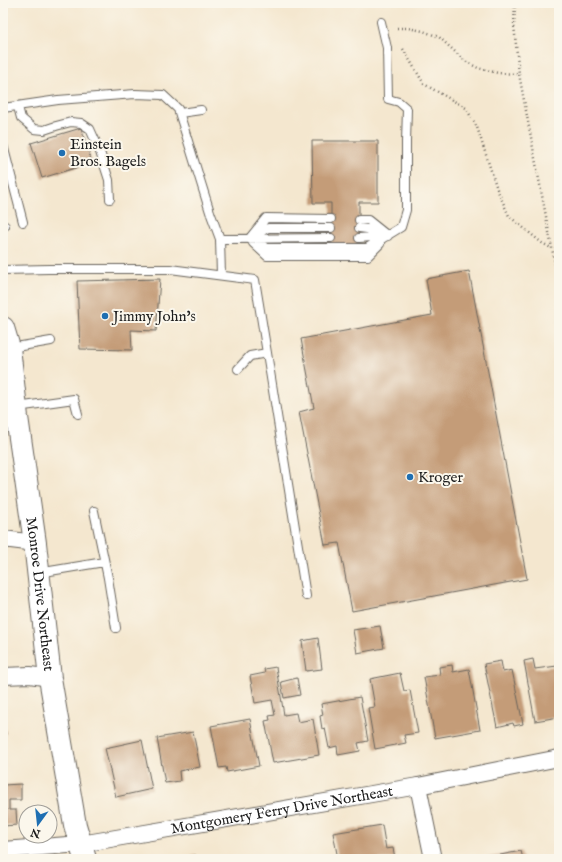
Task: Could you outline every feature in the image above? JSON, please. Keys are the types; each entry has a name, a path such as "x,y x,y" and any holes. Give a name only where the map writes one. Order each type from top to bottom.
{"main road":[{"name":"Monroe Drive Northeast","path":"3,328 16,407 35,543 50,678 75,825 83,851"}],"street":[{"path":"3,539 35,543"},
{"path":"3,676 30,675 50,678"},
{"name":"Montgomery Ferry Drive Northeast","path":"3,850 83,851 559,758"},
{"path":"418,786 433,859"}],"lane":[{"path":"249,239 267,248 367,248 401,227 406,210 407,109 399,102 388,99 387,48 383,29"},
{"path":"3,108 58,100 134,94 163,95 178,109 180,113 210,212 220,239 221,275"},
{"path":"18,107 21,118 34,129 44,130 71,122 81,123 90,129 99,149 109,180 110,199"},
{"path":"180,113 201,110"},
{"path":"3,145 23,222"},
{"path":"249,239 266,218 331,219"},
{"path":"359,220 368,220 388,236"},
{"path":"249,239 268,228 331,228"},
{"path":"359,228 367,228 388,236"},
{"path":"359,238 388,236"},
{"path":"220,239 331,238"},
{"path":"3,270 170,269 255,280 306,596"},
{"path":"6,349 51,341"},
{"path":"238,369 250,356 267,353"},
{"path":"16,407 74,399 78,414"},
{"path":"94,511 108,578 116,628"},
{"path":"38,574 104,562"}],"path":[{"path":"515,3 514,25 519,74 559,285"},
{"path":"383,29 408,28 423,31 439,37 465,61 478,68 498,73 519,74"},
{"path":"383,29 398,42 424,84 466,108 477,127 497,189 510,216 542,243 552,248"},
{"path":"559,411 559,449"}],"building":[{"name":"Einstein Bros. Bagels","path":"81,128 92,163 42,178 31,143"},
{"path":"312,141 378,141 378,202 359,202 359,246 331,247 331,203 313,203"},
{"name":"Kroger","path":"469,271 527,579 352,611 339,543 325,545 299,412 314,408 301,339 432,315 426,279"},
{"path":"160,279 156,331 131,330 132,350 80,349 77,281"},
{"path":"380,626 384,648 357,653 353,630"},
{"path":"318,638 322,669 306,671 302,641"},
{"path":"533,659 535,669 557,666 559,676 559,717 535,721 524,661"},
{"path":"501,661 503,672 512,670 523,724 514,726 513,723 497,727 484,664"},
{"path":"452,665 453,672 469,669 480,730 435,738 424,677 440,675 439,667"},
{"path":"276,667 284,715 296,713 298,722 313,719 319,755 273,763 265,721 270,720 269,716 275,715 272,700 255,703 250,676 265,673 264,669"},
{"path":"400,673 404,691 410,690 418,733 404,735 406,743 375,749 368,708 375,707 370,679"},
{"path":"297,678 300,695 284,698 281,682"},
{"path":"360,697 368,741 358,743 360,751 338,755 337,746 329,748 325,728 322,729 320,716 323,715 321,704"},
{"path":"250,719 259,766 227,772 226,767 219,768 211,726"},
{"path":"4,723 6,734 3,734"},
{"path":"193,732 200,767 179,771 180,781 165,783 157,738"},
{"path":"142,740 152,789 116,797 105,748"},
{"path":"21,784 21,800 9,800 9,810 16,810 17,825 3,826 3,785"},
{"path":"382,825 386,849 393,848 395,858 338,859 333,833"},
{"path":"521,851 523,859 485,859 485,858"},
{"path":"196,855 197,859 180,859 180,858"}],"place":[{"name":"Einstein Bros. Bagels","path":"62,153"},
{"name":"Jimmy John's","path":"105,316"},
{"name":"Kroger","path":"410,477"}]}
